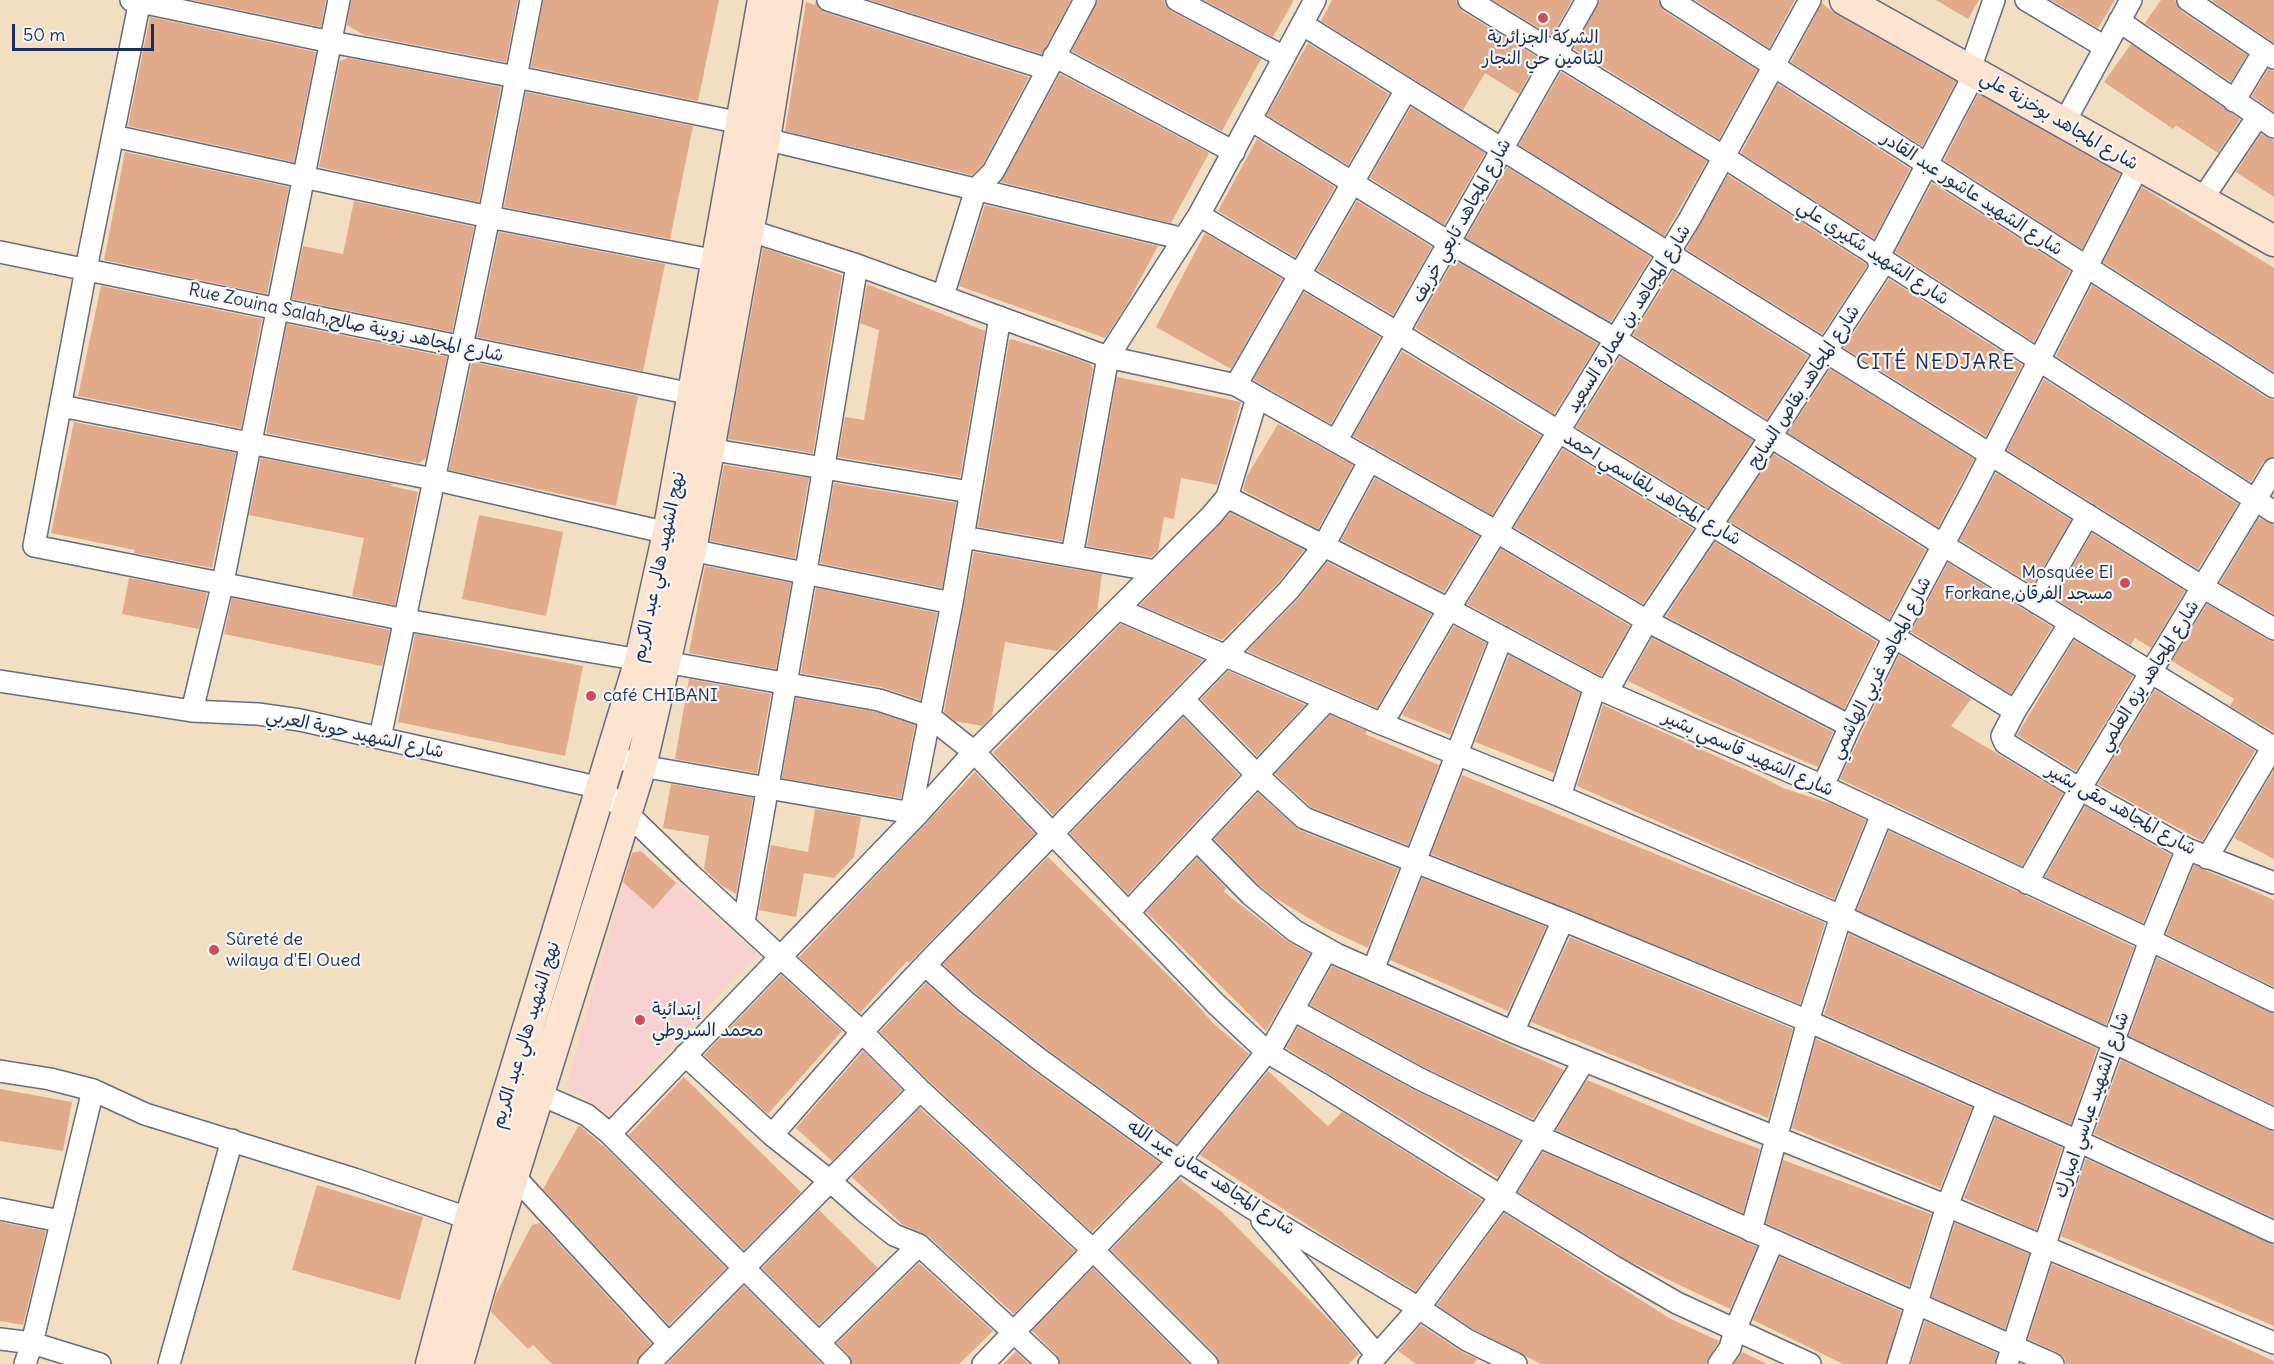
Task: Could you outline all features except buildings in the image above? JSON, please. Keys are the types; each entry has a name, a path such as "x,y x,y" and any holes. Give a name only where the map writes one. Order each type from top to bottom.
{"main road":[{"name":"نهج الشهيد هالي عبد الكريم","path":"431,1364 470,1218 601,788 612,754 652,661 680,542 717,261 763,0"},
{"path":"680,542 708,449 698,408 748,230 787,0"},
{"name":"شارع المجاهد بوخزنة علي","path":"1845,0 2274,241"},
{"path":"458,1364 497,1228 641,766 652,661"}],"street":[{"path":"192,711 223,582 339,0"},
{"path":"380,738 489,217 531,0"},
{"path":"828,0 1051,62 1234,152"},
{"path":"943,296 976,189 993,172 1085,0"},
{"path":"1177,0 1284,57"},
{"path":"1072,556 1108,357 1199,215 1315,0"},
{"name":"شارع الشهيد شكيري علي","path":"1469,0 1724,157 2274,512"},
{"name":"شارع المجاهد تابعي خريف","path":"1336,441 1587,0"},
{"name":"شارع الشهيد عاشور عبد القادر","path":"1671,0 2274,387"},
{"name":"شارع المجاهد بن عمارة السعيد","path":"1382,724 1449,609 1669,253 1810,0"},
{"name":"شارع المجاهد بقاص السايح","path":"1560,796 1601,689 1772,436 1880,269 1878,258 1965,94 1970,80 1970,69 1994,0"},
{"path":"2026,0 2105,47"},
{"path":"2064,123 2131,0"},
{"path":"2188,0 2269,55 2234,101"},
{"path":"741,123 137,1 34,546 406,620 785,682 879,700 930,717 974,752 1216,1004 1267,1052 1613,1266 1677,1303 1810,1364"},
{"path":"2119,21 2266,121 2201,201"},
{"path":"1302,24 2204,588 2274,629"},
{"path":"1236,385 1406,90"},
{"path":"1251,120 1450,243 1617,340 1943,545 2273,746 2207,858"},
{"path":"113,136 489,217 717,261"},
{"path":"765,139 1184,239"},
{"name":"شارع المجاهد غربي الهاشمي","path":"1823,786 1894,637 2138,166"},
{"name":"شارع المجاهد بلقاسمي احمد","path":"1199,215 1398,333 2015,711"},
{"path":"748,230 857,265 1108,357 1236,385 1497,532 1647,621 1850,726"},
{"name":"Rue Zouina Salah,شارع المجاهد زوينة صالح","path":"0,252 460,347 698,408"},
{"path":"744,922 857,265"},
{"path":"915,813 1000,317"},
{"path":"610,1134 974,752 1227,497 1257,398"},
{"path":"61,406 249,445 433,479 804,575 952,603"},
{"path":"708,449 970,492"},
{"path":"772,1135 862,1032 925,965 1289,590 1323,547 1370,460"},
{"name":"شارع المجاهد يزه العلمي","path":"2027,883 2080,789 2204,588 2274,469"},
{"name":"شارع الشهيد قاسمي بشير","path":"1227,497 1601,689 1823,786 2274,1001"},
{"path":"2037,603 2088,515"},
{"path":"963,537 1156,571"},
{"path":"1118,609 1382,724 1560,796 1841,916 2274,1119"},
{"path":"2015,711 2070,623"},
{"path":"1373,970 1502,637"},
{"name":"شارع الشهيد حوبة العربي","path":"0,681 192,711 258,714 300,720 601,788"},
{"path":"1184,700 1257,775 1304,818 1415,860 1808,1021 2078,1141 2274,1232"},
{"path":"1128,913 1327,700"},
{"name":"شارع المجاهد مقى بشير","path":"2015,711 2003,732 2004,741 2080,789 2187,849 2274,883"},
{"path":"612,754 641,766 915,813"},
{"path":"601,788 1094,1251 1207,1364"},
{"path":"1751,1231 1808,1021 1841,916 1882,814"},
{"path":"1197,840 1251,895 1295,931 1327,949 1514,1032 1947,1206 2274,1343"},
{"name":"شارع الشهيد عباسي امبارك","path":"2010,1355 2078,1141 2150,940 2187,849"},
{"path":"1514,1032 1563,920"},
{"path":"982,1364 1179,1161 1267,1052 1327,949"},
{"name":"شارع المجاهد عمان عبد الله","path":"925,965 966,1002 1030,1052 1179,1161 1250,1207 1419,1308 1467,1340 1516,1364"},
{"path":"1293,1010 1420,1079 1538,1136 1918,1304 2010,1355 2052,1364"},
{"path":"685,1055 772,1135 894,1235 919,1245 1048,1364"},
{"path":"1250,1207 1373,1359 1419,1308 1501,1196 1584,1061"},
{"path":"0,1071 50,1079 93,1090 145,1114 232,1140 497,1228"},
{"path":"25,1364 93,1090"},
{"path":"649,1364 920,1090"},
{"path":"539,1094 587,1115 610,1134 840,1364"},
{"path":"1898,1364 1947,1206 1988,1101"},
{"path":"169,1364 232,1140"},
{"path":"514,1176 669,1344"},
{"path":"0,1209 60,1221"},
{"path":"1719,1364 1730,1348 1735,1330 1773,1241"},
{"path":"819,1343 919,1245"},
{"path":"0,1339 32,1343 100,1364"}],"shaded area":[{"name":"إبتدائية محمد السروطي","path":"640,850 756,954 609,1114 567,1085 632,853"}],"place":[{"name":"الشركة الجزائرية للتامين حي النجار","path":"1543,18"},
{"name":"Mosquée El Forkane,مسجد الفرقان","path":"2125,583"},
{"name":"café CHIBANI","path":"591,696"},
{"name":"Sûreté de wilaya d'El Oued","path":"214,950"},
{"name":"إبتدائية محمد السروطي","path":"640,1020"}],"district":[{"name":"CITÉ NEDJARE","path":"1936,363"}]}
